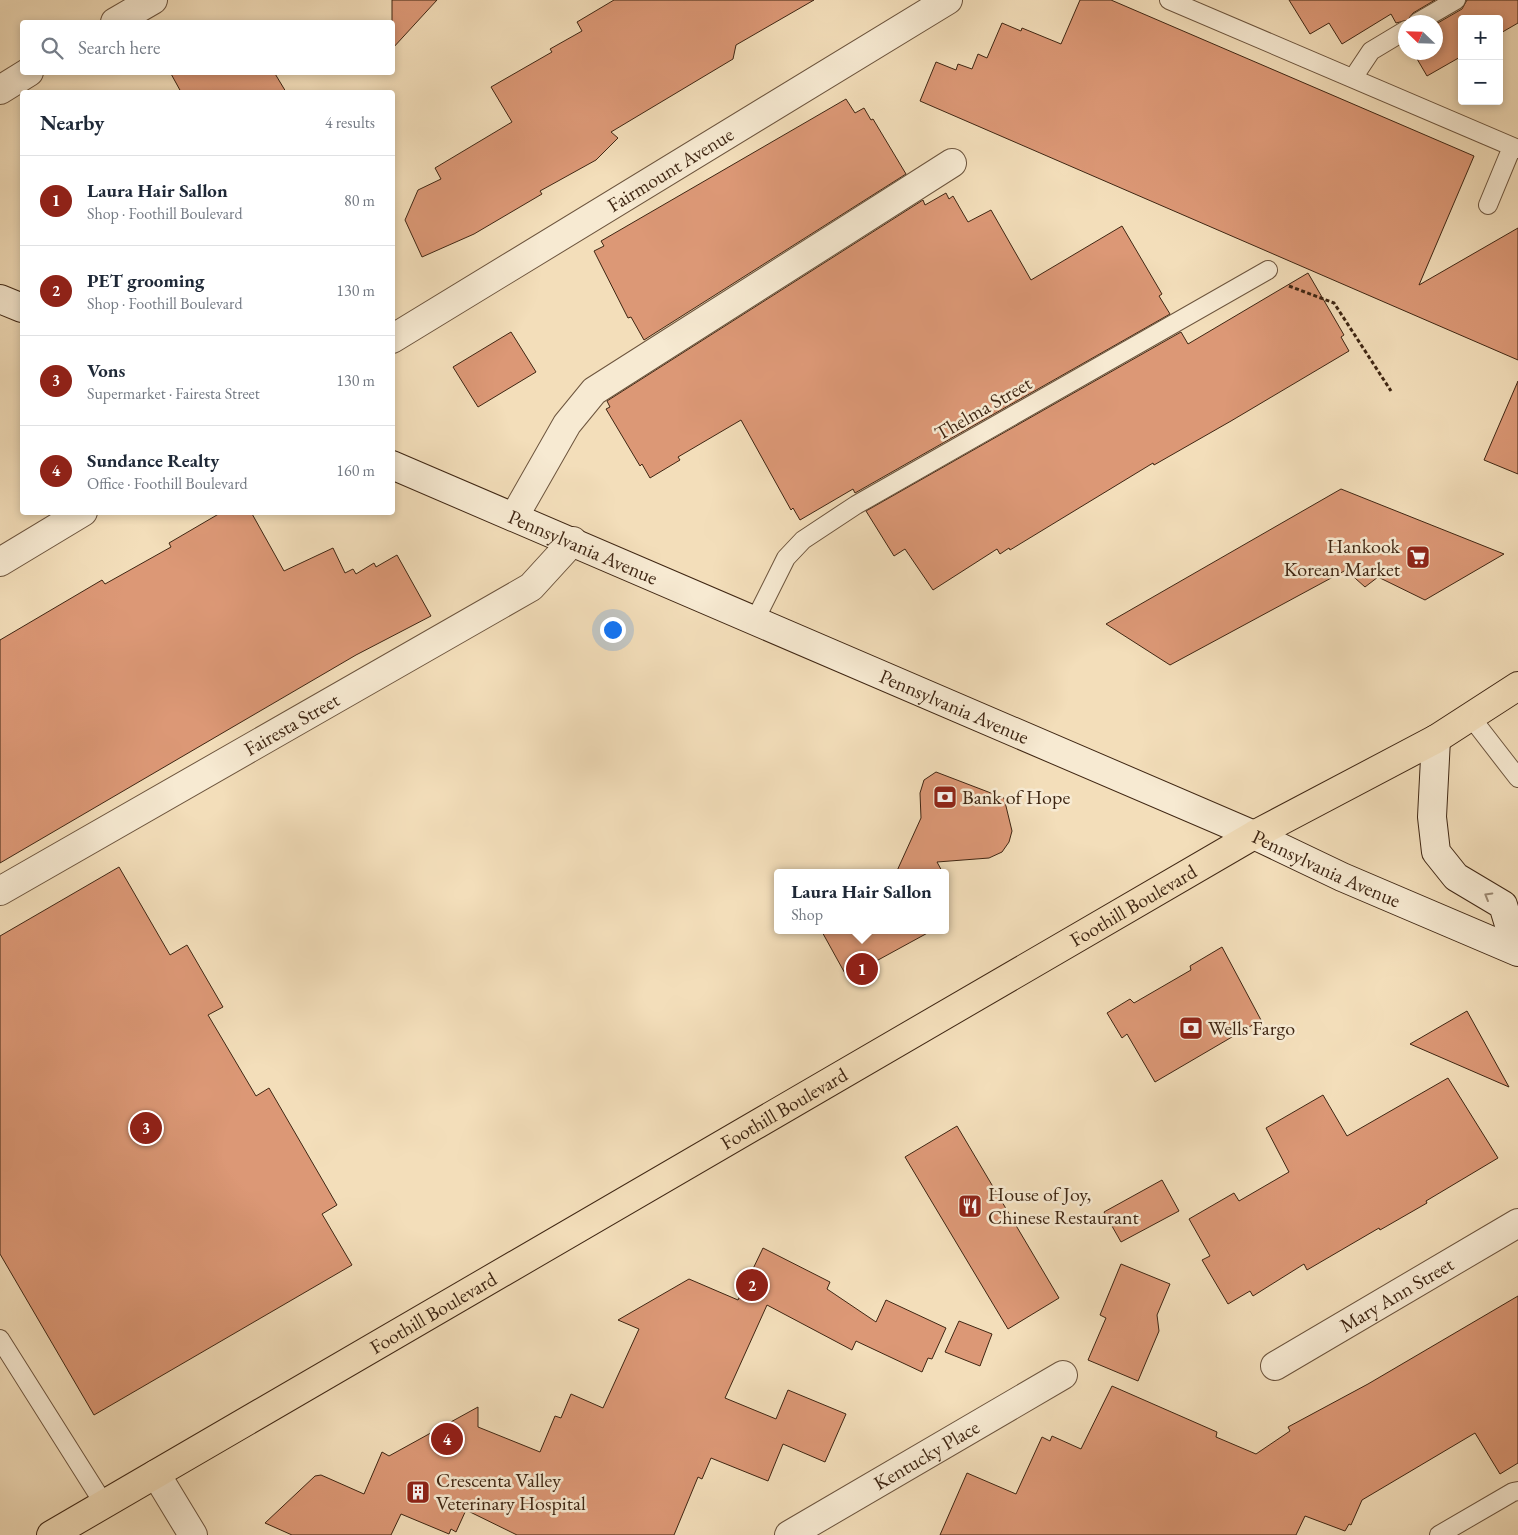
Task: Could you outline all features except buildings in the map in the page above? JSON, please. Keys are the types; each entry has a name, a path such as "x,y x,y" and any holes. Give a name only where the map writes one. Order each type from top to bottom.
{"main road":[{"name":"Foothill Boulevard","path":"51,1535 1254,835 1436,739 1518,686"}],"street":[{"path":"118,20 153,0"},
{"name":"Fairmount Avenue","path":"395,337 948,0"},
{"path":"0,90 24,75"},
{"path":"514,517 567,424 594,391 952,163"},
{"path":"0,299 20,307"},
{"name":"Pennsylvania Avenue","path":"395,465 1254,835 1342,877 1517,952"},
{"path":"0,562 78,515"},
{"name":"Fairesta Street","path":"0,891 531,587 573,541"},
{"name":"Pennsylvania Avenue","path":"1436,739 1432,817 1436,852 1456,877 1503,904 1517,952"},
{"name":"Mary Ann Street","path":"1276,1366 1518,1223"},
{"name":"Kentucky Place","path":"788,1535 1063,1375"},
{"path":"156,1474 193,1535"}],"lane":[{"path":"1169,0 1515,148 1488,205"},
{"path":"1430,15 1456,0"},
{"path":"1353,78 1371,51 1398,35"},
{"name":"Thelma Street","path":"755,620 786,558 803,540 856,505 1264,272"},
{"path":"1470,716 1518,778"},
{"path":"0,1339 104,1504"},
{"path":"1439,1535 1513,1492 1518,1491"}],"path":[{"path":"1264,272 1334,303 1391,391"}],"place":[{"name":"Hankook Korean Market","path":"1418,557"},
{"name":"Bank of Hope","path":"945,797"},
{"name":"Laura Hair Sallon","path":"862,969"},
{"name":"Wells Fargo","path":"1191,1028"},
{"name":"Vons","path":"146,1128"},
{"name":"House of Joy, Chinese Restaurant","path":"970,1206"},
{"name":"PET grooming","path":"752,1285"},
{"name":"Sundance Realty","path":"447,1439"},
{"name":"Crescenta Valley Veterinary Hospital","path":"418,1492"}]}
